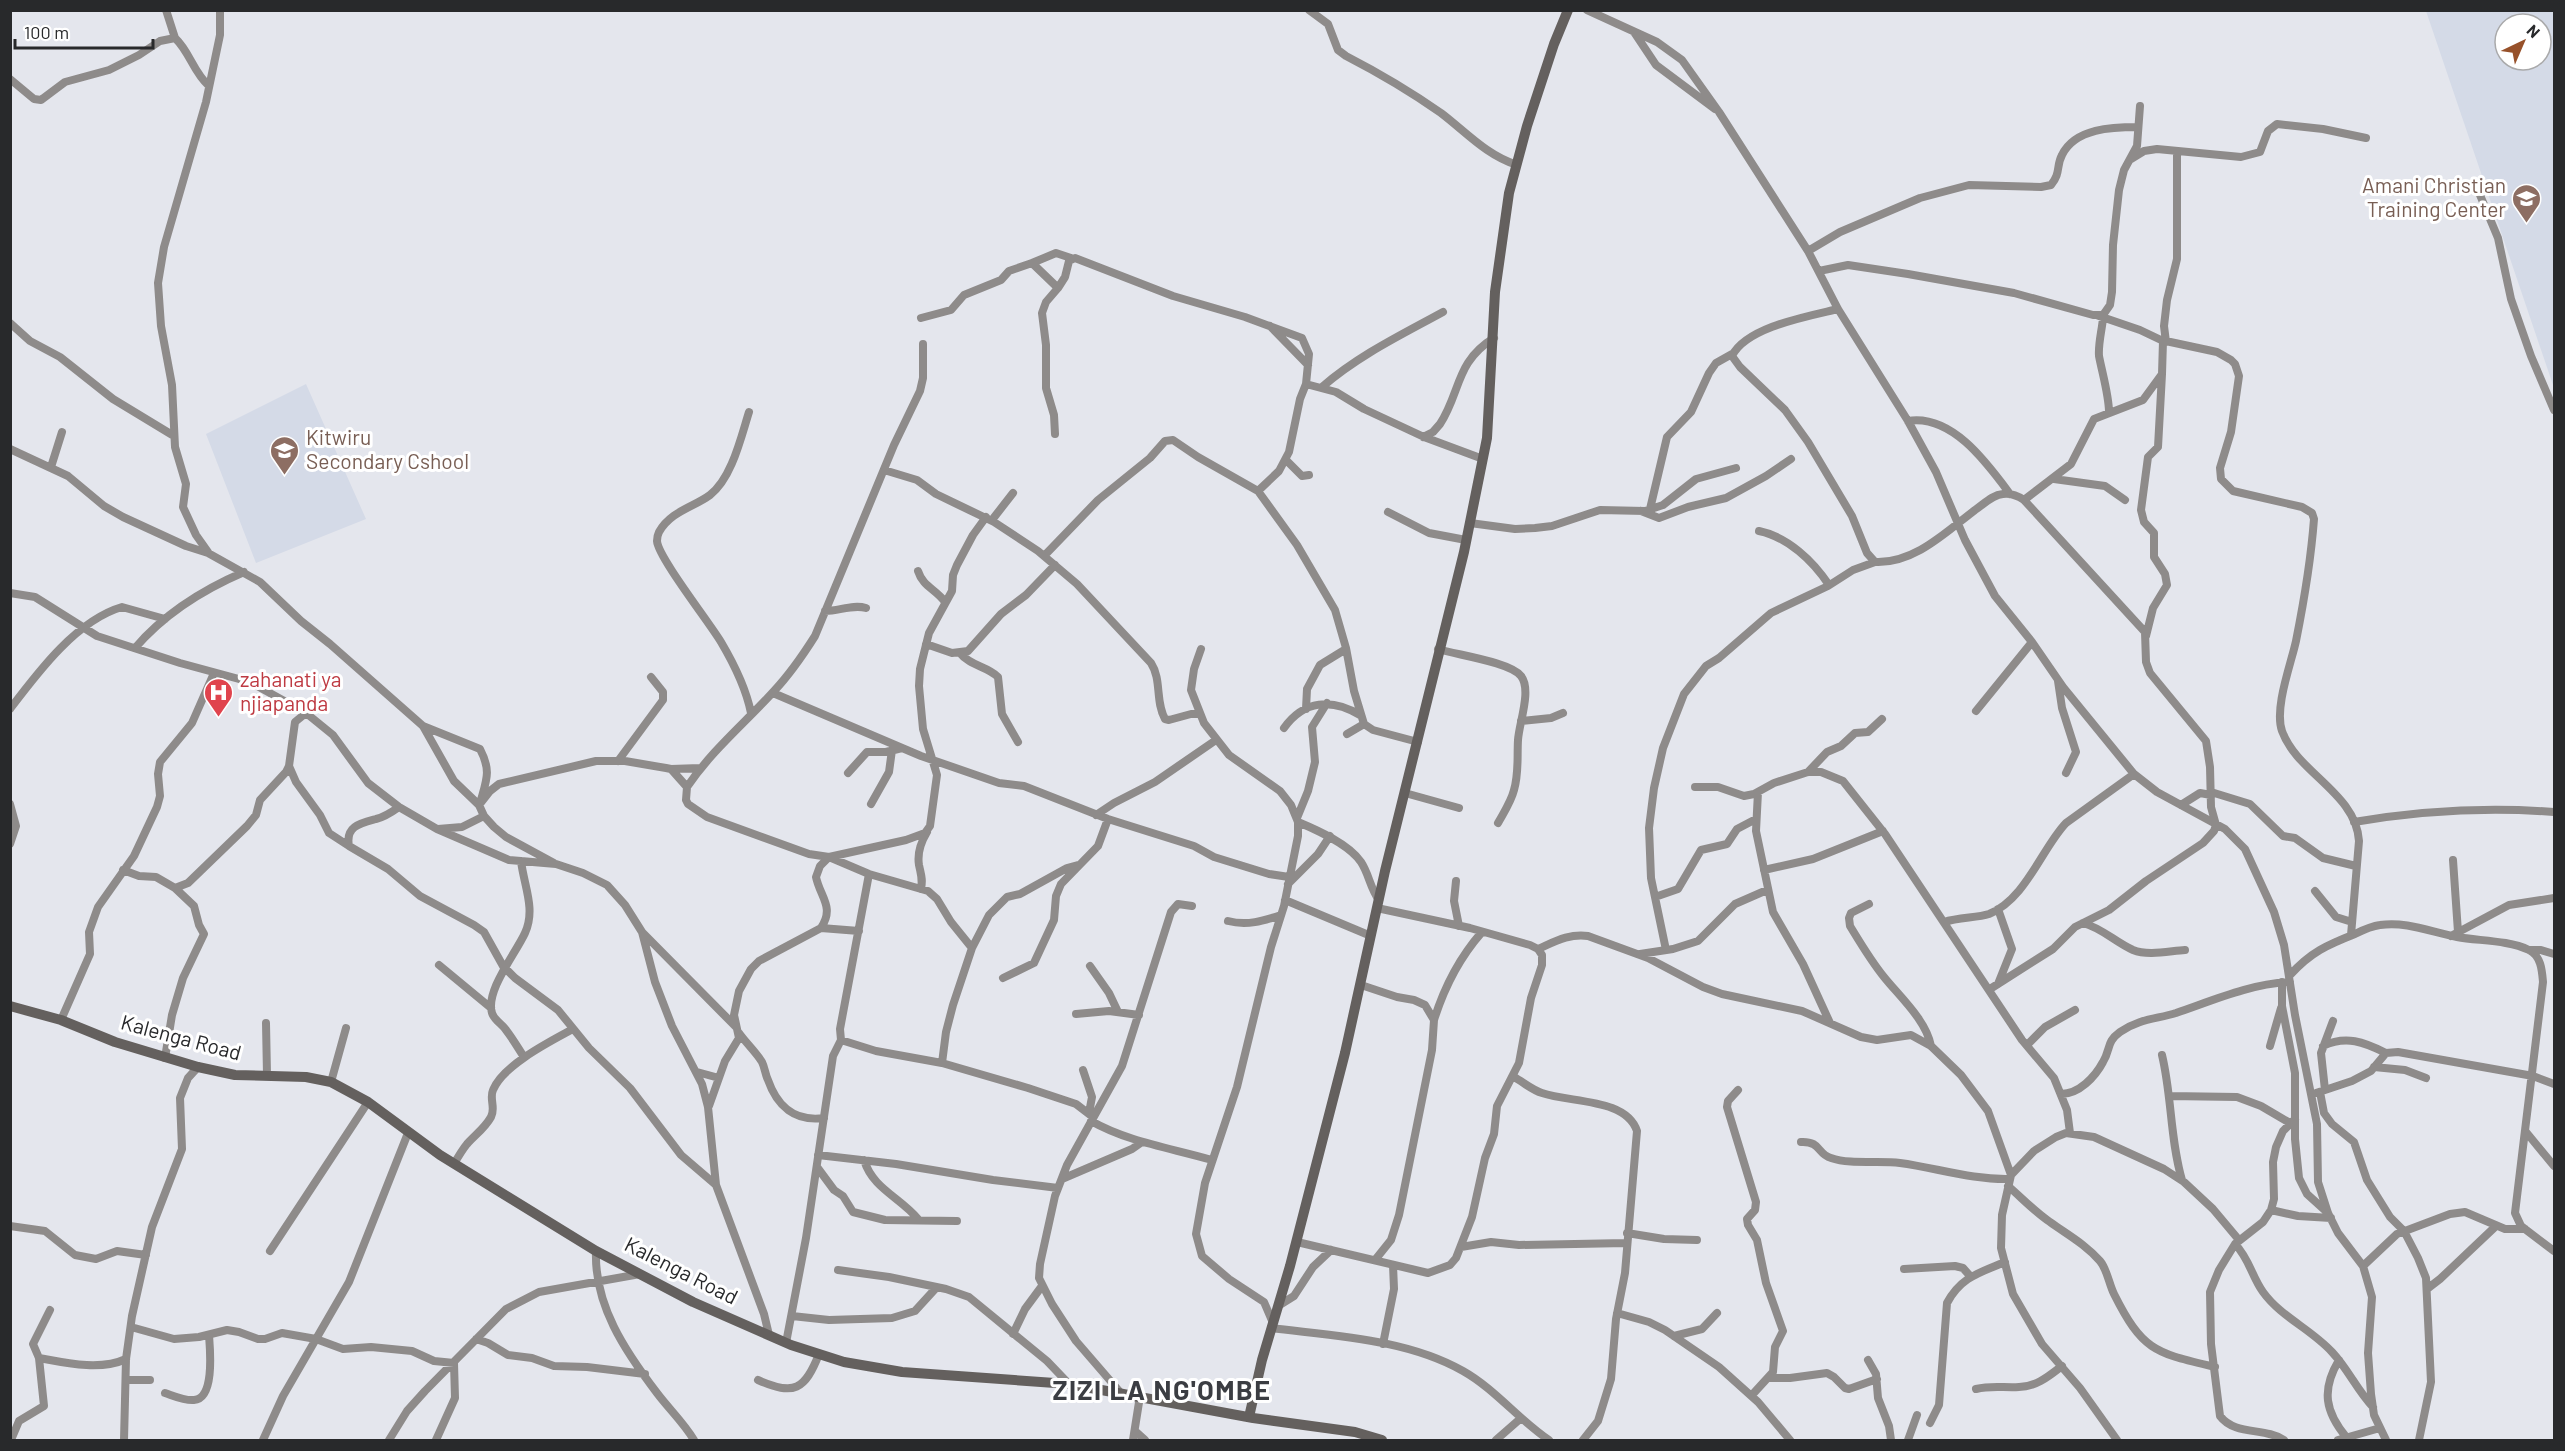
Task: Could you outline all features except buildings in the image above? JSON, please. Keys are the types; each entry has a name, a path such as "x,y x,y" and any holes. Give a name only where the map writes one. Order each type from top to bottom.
{"main road":[{"path":"1249,1417 1272,1326 1297,1242 1470,523 1483,459 1492,388 1495,292 1501,237 1517,165 1551,54 1568,10"},
{"name":"Kalenga Road","path":"10,1006 61,1020 115,1042 198,1067 234,1075 267,1075 331,1082 368,1102 454,1164 596,1251 693,1302 786,1343 844,1362 902,1372 1069,1384 1249,1417 1355,1432 1382,1440"}],"street":[{"path":"166,10 175,38 185,50 198,75 209,86"},
{"path":"208,553 196,535 183,507 186,484 174,436 175,408 161,326 158,283 164,247 209,86 220,35 220,10"},
{"path":"1309,10 1328,24 1338,50 1346,57 1400,86 1435,109 1492,155 1517,165"},
{"path":"1587,10 1669,49 1682,60 1719,112 1808,251 1838,309 1908,421 1936,472 1990,588 2058,680 2134,774 2151,788 2216,825 2240,842 2250,859 2277,921 2287,980 2324,1113 2332,1124 2354,1143 2367,1180 2390,1217 2404,1231 2418,1258 2427,1289 2432,1382 2419,1440"},
{"path":"1633,31 1656,65 1719,112"},
{"path":"10,79 34,99 41,100 65,82 109,70 160,41 175,38"},
{"path":"2109,412 2103,383 2104,371 2099,356 2101,317 2111,300 2115,215 2122,175 2137,146 2140,106"},
{"path":"2130,159 2144,151 2157,149 2241,157 2258,154 2268,131 2277,124 2324,129 2366,138"},
{"path":"1808,251 1840,232 1920,198 1969,185 2041,187 2051,185 2059,172 2063,153 2079,139 2106,128 2138,126"},
{"path":"1990,989 2053,949 2075,927 2109,910 2146,881 2203,843 2216,825 2211,807 2206,741 2150,673 2145,656 2146,636 2153,608 2167,585 2165,574 2154,556 2154,533 2144,522 2141,510 2148,457 2158,447 2164,326 2167,300 2177,259 2177,151"},
{"path":"2480,195 2498,238 2511,298 2531,356 2554,410"},
{"path":"921,318 951,310 963,295 1000,280 1009,270 1052,254 1111,270 1191,302 1269,325 1302,338 1309,354 1306,384 1286,460 1274,477 1258,491"},
{"path":"1055,434 1054,415 1046,388 1046,345 1042,313 1046,302 1059,288 1065,277 1067,264 1071,258"},
{"path":"1032,263 1059,288"},
{"path":"1819,272 1848,265 2013,293 2101,317 2164,341 2217,352 2231,360 2238,370 2231,432 2219,474 2226,486 2233,491 2302,507 2312,513 2314,519 2298,629 2279,722 2292,750 2340,801 2354,822 2359,841 2351,935"},
{"path":"1646,510 1667,437 1691,412 1716,363 1777,324 1838,309"},
{"path":"1322,387 1343,369 1384,342 1443,312"},
{"path":"10,323 30,341 60,357 113,399 174,436"},
{"path":"1269,325 1308,365"},
{"path":"1422,437 1433,432 1440,424 1464,368 1472,357 1494,338"},
{"path":"923,344 922,383 815,636 797,664 773,693 720,744 700,768 687,786 686,800 688,804 707,817 809,854 829,858 869,874 933,894 951,922 972,948"},
{"path":"1732,354 1733,360 1785,410 1808,442 1852,516 1867,553 1875,562"},
{"path":"2025,500 2054,479 2076,459 2092,421 2109,412 2143,400 2162,374"},
{"path":"1306,384 1322,387 1422,437 1483,459"},
{"path":"749,412 738,449 721,481 710,495 683,509 664,525 656,542 665,560 720,640 748,699 751,713"},
{"path":"1908,421 1920,419 1935,422 1961,440 1986,462 2010,494"},
{"path":"51,467 62,432"},
{"path":"1044,556 1098,500 1150,458 1165,441 1173,440 1258,491 1314,572 1335,610 1346,649 1351,681 1364,724 1373,730 1418,742"},
{"path":"10,449 68,476 104,506 123,517 186,546 208,553 260,582 301,621 423,726 454,781 479,805 484,816 506,837 556,864 576,870 607,885 626,905 642,933 659,995 672,1026 697,1072 708,1107 716,1185 764,1314 769,1335"},
{"path":"1646,510 1659,518 1688,507 1719,500 1767,476 1791,459"},
{"path":"1286,460 1302,476 1309,475"},
{"path":"1470,523 1515,529 1535,528 1552,526 1599,510 1646,510 1663,505 1696,479 1736,468"},
{"path":"884,470 917,480 936,494 989,519 1044,556 1077,584 1151,663 1157,676 1158,699 1165,719 1200,714"},
{"path":"2054,479 2105,486 2125,500"},
{"path":"921,889 923,875 919,865 919,852 930,826 937,775 923,729 919,686 928,633 952,591 952,579 957,565 973,535 1013,492"},
{"path":"1666,950 1648,848 1650,811 1663,748 1684,693 1706,666 1719,658 1771,613 1829,585 1853,570 1875,562 1905,558 1922,550 1994,496 2010,494 2025,500 2145,632 2146,636"},
{"path":"1388,512 1429,533 1466,540"},
{"path":"1759,531 1772,533 1791,544 1829,585"},
{"path":"926,644 937,650 960,653 968,651 1001,614 1026,595 1055,565"},
{"path":"918,571 924,584 945,602"},
{"path":"135,648 154,627 187,601 244,572"},
{"path":"10,593 35,597 97,636 250,682 306,713 333,735 368,783 399,807 437,829 484,850 521,861 556,864"},
{"path":"825,611 857,606 866,608"},
{"path":"10,709 37,672 83,628 113,610 122,607 165,619"},
{"path":"1976,711 2032,642"},
{"path":"1201,649 1194,669 1191,690 1204,723 1229,755 1280,791 1291,805 1298,820 1330,836 1361,862 1378,904 1530,945 1538,949 1542,955 1542,965 1531,998 1519,1063 1514,1077 1497,1106 1494,1134 1485,1158 1478,1195 1461,1247 1450,1265 1428,1274 1297,1242"},
{"path":"1306,709 1307,689 1320,665 1346,649"},
{"path":"1438,649 1506,667 1521,676 1525,691 1518,739 1518,776 1514,792 1498,823"},
{"path":"960,653 967,661 998,677 1002,714 1018,742"},
{"path":"61,1020 90,954 89,932 98,908 134,855 157,807 160,796 158,774 160,762 192,723 214,673"},
{"path":"618,760 663,700 663,692 651,677"},
{"path":"2058,680 2062,708 2076,747 2076,755 2066,773"},
{"path":"773,693 902,748 999,783 1024,786 1096,815 1188,844 1214,857 1288,880"},
{"path":"1284,728 1306,709 1327,703 1341,705 1360,715"},
{"path":"1327,703 1312,727 1315,753 1312,774 1298,820 1298,836 1285,900 1271,947 1237,1087 1212,1160 1197,1215 1197,1245 1202,1256 1212,1266 1264,1302 1272,1326 1383,1344 1425,1354 1465,1372 1520,1419 1549,1440"},
{"path":"175,888 188,883 256,815 260,800 289,766 296,722 306,713"},
{"path":"1521,722 1551,718 1563,713"},
{"path":"1808,772 1827,752 1841,746 1855,733 1868,732 1882,719"},
{"path":"1347,734 1364,724"},
{"path":"423,726 480,749 487,762 488,775 479,805"},
{"path":"1096,815 1155,782 1216,740"},
{"path":"848,773 867,752 902,748"},
{"path":"871,804 889,772 892,750"},
{"path":"479,805 490,791 514,779 596,761 618,760 671,770 700,768"},
{"path":"289,766 296,782 321,815 330,833 388,869 420,896 479,927 489,937 496,956 505,968 558,1011 630,1088 681,1155 716,1185"},
{"path":"671,770 687,786"},
{"path":"1695,787 1718,787 1744,796 1808,772 1821,772 1843,781 1883,831 2027,1045 2054,1078 2067,1110 2070,1133"},
{"path":"1944,922 1966,916 1989,914 1998,909 2034,872 2059,830 2066,823 2134,774"},
{"path":"1758,792 1756,819 1767,890 1773,912 1803,964 1830,1023"},
{"path":"1405,793 1459,808"},
{"path":"2181,804 2200,793 2211,793 2250,804 2283,836 2295,838 2322,858 2356,866"},
{"path":"10,804 16,826 10,844"},
{"path":"349,846 348,837 355,826 385,816 399,807"},
{"path":"2354,822 2392,815 2554,812"},
{"path":"437,829 462,827 484,816"},
{"path":"1003,978 1034,963 1054,920 1056,896 1067,876 1098,846 1108,819"},
{"path":"1655,897 1678,889 1701,850 1727,844 1737,829 1756,819"},
{"path":"708,1107 728,1056 739,1038 734,1005 751,969 759,961 821,928 827,919 827,902 816,877 820,866 829,858 906,840 927,830"},
{"path":"1764,870 1813,859 1883,831"},
{"path":"1288,880 1318,854 1330,836"},
{"path":"2453,860 2457,892 2455,934"},
{"path":"491,1008 500,976 519,945 530,919 530,896 523,877 521,861"},
{"path":"942,1063 946,1032 953,1005 972,948 988,915 1007,897 1020,894 1067,868 1080,865"},
{"path":"123,870 139,876 156,877 175,888 194,906 204,934 183,978 172,1015 165,1058"},
{"path":"786,1343 817,1167 833,1056 842,1041 840,1029 869,874"},
{"path":"1456,881 1454,901 1458,926"},
{"path":"1638,954 1666,950 1702,939 1735,904 1767,890"},
{"path":"2314,891 2336,917 2352,922"},
{"path":"2455,934 2509,905 2554,898"},
{"path":"1285,900 1371,936"},
{"path":"1120,1392 1076,1341 1042,1286 1039,1278 1040,1264 1058,1188 1091,1117 1122,1066 1171,912 1178,904 1192,906"},
{"path":"1869,904 1851,913 1850,926 1882,975 1922,1024 1931,1046"},
{"path":"1998,909 2012,949 1998,984"},
{"path":"1228,921 1240,924 1253,923 1281,915"},
{"path":"2083,923 2104,931 2131,949 2141,952 2185,950"},
{"path":"2270,1046 2287,980 2316,950 2369,927 2410,925 2554,954"},
{"path":"821,928 859,931"},
{"path":"1375,1260 1391,1240 1399,1215 1430,1061 1434,1020 1445,989 1459,964 1482,932"},
{"path":"642,933 657,945 686,979 738,1030 751,1051 761,1061 772,1090 782,1107 804,1118 824,1118"},
{"path":"1538,949 1578,934 1604,940 1722,994 1802,1011 1861,1036 1877,1040 1911,1035 1931,1046 1961,1074 1988,1111 2010,1180 2043,1217 2077,1239 2103,1263 2123,1313 2135,1330 2154,1349 2175,1358 2215,1366"},
{"path":"2529,950 2539,961 2543,982 2516,1213 2517,1220 2525,1229 2554,1251"},
{"path":"439,965 491,1008 495,1018 505,1028 524,1057"},
{"path":"1090,966 1118,1012"},
{"path":"2061,1094 2074,1092 2088,1081 2104,1062 2109,1041 2135,1023 2150,1017 2177,1012 2257,985 2287,980"},
{"path":"1360,985 1425,1005 1434,1020"},
{"path":"2282,1006 2295,1073 2293,1121 2299,1178 2307,1194 2329,1215 2363,1266 2372,1297 2368,1353 2373,1407 2386,1440"},
{"path":"2027,1045 2045,1027 2074,1010"},
{"path":"1076,1014 1118,1012 1139,1015"},
{"path":"2329,1215 2318,1182 2318,1124 2320,1063 2323,1046 2333,1020"},
{"path":"266,1023 267,1075"},
{"path":"331,1082 346,1028"},
{"path":"454,1164 464,1147 484,1128 491,1116 492,1092 495,1085 524,1057 573,1029"},
{"path":"2323,1046 2337,1040 2347,1040 2372,1046 2386,1053 2425,1055 2533,1076 2554,1084"},
{"path":"842,1041 876,1051 942,1063 1060,1098 1076,1104 1113,1132 1212,1160"},
{"path":"2319,1092 2352,1081 2374,1067 2386,1053"},
{"path":"2162,1055 2169,1096 2174,1153 2182,1180"},
{"path":"124,1440 126,1359 130,1328 152,1227 182,1149 179,1113 182,1088 198,1067"},
{"path":"2374,1067 2405,1070 2426,1078"},
{"path":"1083,1070 1092,1097 1091,1117"},
{"path":"697,1072 719,1078"},
{"path":"1514,1077 1540,1093 1618,1108 1631,1120 1636,1131 1625,1273 1617,1313 1611,1379 1603,1410 1593,1430 1583,1440"},
{"path":"1738,1090 1728,1101 1727,1107 1756,1202 1755,1210 1748,1219 1748,1225 1757,1240 1766,1283 1783,1331 1775,1347 1776,1363 1769,1378 1752,1395"},
{"path":"2169,1096 2237,1097 2293,1121"},
{"path":"270,1251 368,1102"},
{"path":"2284,1440 2268,1433 2234,1427 2225,1423 2219,1408 2211,1344 2210,1292 2219,1270 2237,1242 2263,1222 2271,1210 2274,1199 2273,1161 2276,1147 2283,1131 2293,1121"},
{"path":"2526,1132 2554,1166"},
{"path":"263,1440 283,1396 349,1282 408,1133"},
{"path":"2117,1440 2086,1396 2042,1344 2027,1321 2013,1294 2001,1248 2002,1215 2010,1180 2034,1151 2056,1137 2070,1133 2094,1137 2164,1169 2182,1180 2213,1209 2237,1242 2261,1290 2271,1301 2331,1350 2358,1391 2373,1407"},
{"path":"1062,1179 1132,1149 1142,1142"},
{"path":"1801,1142 1817,1145 1832,1159 1902,1163 1948,1173 2010,1180"},
{"path":"818,1155 1058,1188"},
{"path":"864,1160 874,1182 905,1204 918,1219"},
{"path":"817,1167 834,1190 843,1196 853,1212 885,1220 957,1221"},
{"path":"2271,1210 2298,1216 2329,1215"},
{"path":"2363,1266 2397,1234 2450,1214 2465,1212 2496,1226 2514,1230 2525,1229"},
{"path":"10,1226 44,1231 65,1249 84,1257 96,1259 117,1251 146,1255"},
{"path":"2427,1289 2496,1226"},
{"path":"1627,1233 1664,1239 1697,1240"},
{"path":"1461,1247 1491,1242 1519,1245 1626,1243"},
{"path":"1278,1306 1294,1296 1313,1267 1330,1250"},
{"path":"596,1251 597,1282 611,1323 629,1354 694,1440"},
{"path":"1930,1423 1939,1405 1947,1303 1954,1289 1971,1277 2005,1262"},
{"path":"1383,1344 1394,1288 1393,1265"},
{"path":"1904,1269 1955,1266 1963,1268 1971,1277"},
{"path":"838,1270 889,1277 969,1297 1047,1361 1069,1384"},
{"path":"388,1440 407,1411 506,1309 538,1292 641,1274"},
{"path":"1013,1334 1025,1309 1042,1286"},
{"path":"792,1316 829,1320 892,1318 915,1311 936,1288"},
{"path":"11,1440 20,1421 44,1406 39,1358 33,1342 50,1310"},
{"path":"1617,1313 1649,1322 1719,1367 1752,1395 1790,1440"},
{"path":"1674,1336 1702,1329 1717,1313"},
{"path":"130,1328 174,1339 233,1330 258,1339 282,1333 316,1339 343,1349 371,1347 412,1351 434,1361 454,1363"},
{"path":"165,1393 192,1400 201,1398 205,1393 212,1356 209,1335"},
{"path":"476,1339 508,1355 532,1358 554,1366 587,1366 645,1374"},
{"path":"758,1380 784,1389 794,1389 800,1386 813,1370 819,1354"},
{"path":"39,1358 73,1364 110,1365 126,1359"},
{"path":"1868,1360 1874,1368 1878,1398 1889,1426 1891,1440"},
{"path":"2339,1360 2329,1382 2329,1408 2331,1417 2347,1438"},
{"path":"436,1440 455,1398 454,1363"},
{"path":"1976,1389 1994,1385 2029,1386 2062,1366"},
{"path":"1769,1378 1790,1378 1827,1373 1849,1389 1877,1379"},
{"path":"126,1380 150,1380"},
{"path":"1133,1440 1140,1396"},
{"path":"1908,1440 1917,1415"},
{"path":"1496,1440 1520,1419"},
{"path":"2338,1440 2380,1428"},
{"path":"1135,1431 1145,1440"}],"shaded area":[{"name":"Amani Christian Training Center","path":"2426,11 2554,11 2554,388"},
{"name":"Kitwiru Secondary Cshool","path":"306,384 366,519 256,563 206,434"}],"place":[{"name":"Amani Christian Training Center","path":"2527,224"},
{"name":"Kitwiru Secondary Cshool","path":"285,476"},
{"name":"zahanati ya njiapanda","path":"219,718"}],"district":[{"name":"ZIZI LA NG'OMBE","path":"1162,1391"}]}
